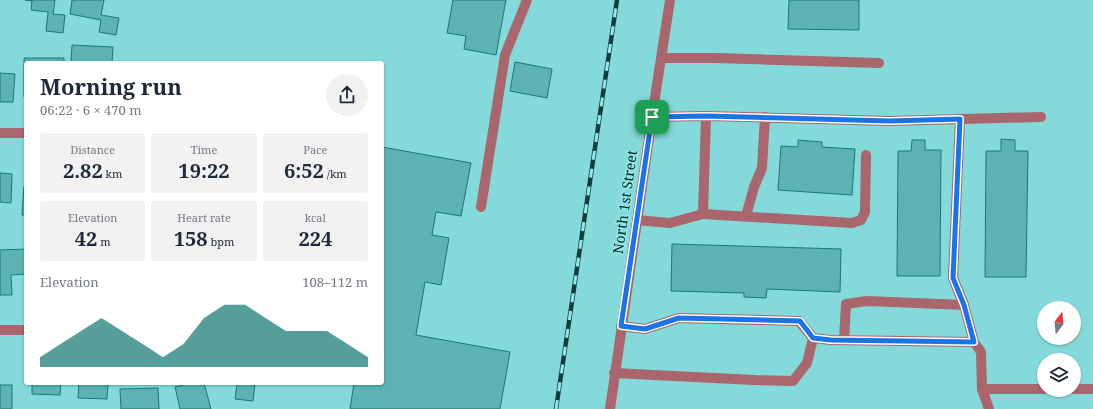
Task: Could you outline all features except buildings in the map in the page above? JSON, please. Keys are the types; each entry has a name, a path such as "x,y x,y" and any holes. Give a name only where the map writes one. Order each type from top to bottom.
{"street":[{"path":"481,208 506,55 527,0"},
{"name":"North 1st Street","path":"610,409 614,373 670,0"},
{"path":"662,58 716,58 879,63"},
{"path":"703,214 706,116"},
{"path":"652,117 706,116 889,121 1041,117"},
{"path":"746,216 754,187 762,168 765,117"},
{"path":"960,119 953,278 964,305 974,342 981,352 982,389 989,409"},
{"path":"0,133 24,133"},
{"path":"637,220 670,223 703,214 852,223 861,220 865,212 866,155"},
{"path":"844,340 846,304 867,301 964,305"},
{"path":"621,326 645,329 679,318 800,321 813,338 831,340 974,342"},
{"path":"0,330 24,330"},
{"path":"614,373 793,381 807,362 813,338"},
{"path":"982,389 1037,389"},
{"path":"1081,389 1093,389"}],"railway":[{"path":"556,409 617,0"}],"route":[{"path":"706,116 889,121 960,119 953,278 964,305 974,342 831,340 813,338 800,321 679,318 645,329 621,326 652,117 706,116"}]}
